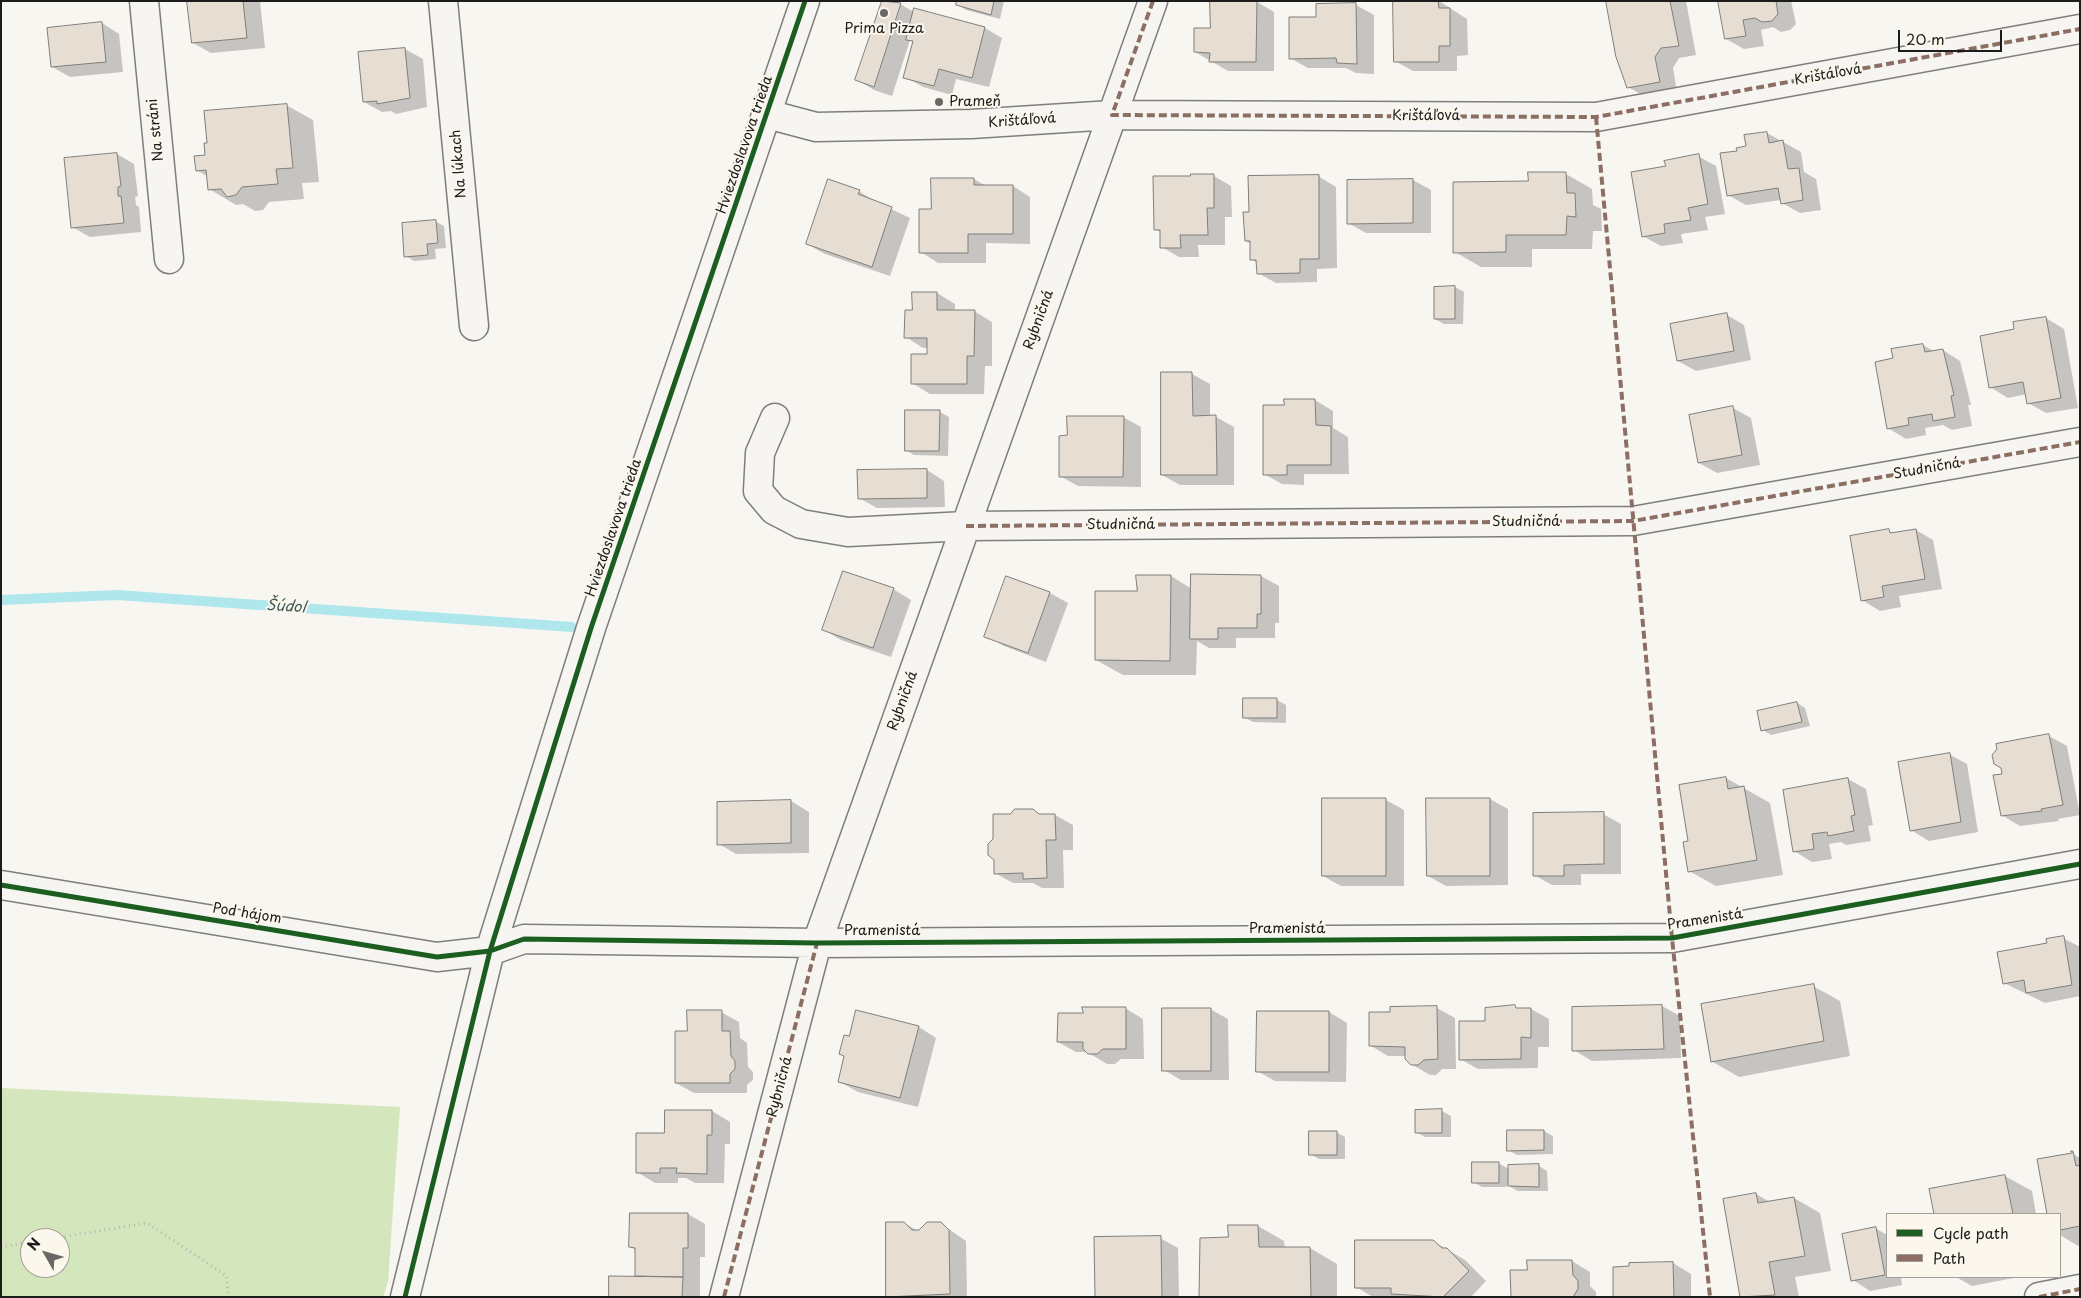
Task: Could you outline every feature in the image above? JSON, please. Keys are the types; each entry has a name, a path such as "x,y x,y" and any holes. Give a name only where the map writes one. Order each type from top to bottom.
{"street":[{"name":"Na stráni","path":"144,1 169,259"},
{"name":"Na lúkach","path":"443,1 474,326"},
{"name":"Hviezdoslavova trieda","path":"405,1297 490,951 591,628 805,1"},
{"name":"Rybničná","path":"724,1297 818,942 1153,1"},
{"name":"Krištáľová","path":"767,114 816,127 971,124 1112,115 1596,117 2080,29"},
{"name":"Studničná","path":"775,418 760,453 758,491 774,510 801,524 848,532 966,526 1633,521 2080,442"},
{"name":"Pramenistá","path":"490,951 524,939 818,942 1672,938 2080,864"},
{"name":"Pod hájom","path":"1,885 437,957 490,951"},
{"path":"2039,1297 2080,1289"}],"path":[{"path":"70,1236 147,1223 228,1276 228,1297"},
{"path":"1,1247 20,1244"}],"green space":[{"path":"1,1088 400,1107 388,1282 383,1297 1,1297"}],"building":[{"path":"187,1 243,1 247,38 192,43"},
{"path":"882,1 901,3 874,87 855,80"},
{"path":"957,1 994,1 991,15 956,5"},
{"path":"1210,1 1257,1 1256,62 1209,62 1210,53 1194,52 1194,28 1210,28"},
{"path":"1393,1 1438,1 1439,8 1450,8 1450,46 1439,46 1439,62 1394,62"},
{"path":"1606,1 1670,1 1679,46 1661,48 1655,57 1660,82 1627,88 1616,57"},
{"path":"1718,1 1776,1 1778,14 1772,21 1762,22 1755,18 1743,20 1746,36 1725,39"},
{"path":"1356,3 1357,64 1337,63 1336,58 1289,59 1289,17 1316,17 1316,4"},
{"path":"914,8 985,27 972,78 939,69 934,86 903,78 913,41 906,40"},
{"path":"102,22 106,62 51,67 47,28"},
{"path":"405,48 410,98 377,104 377,101 363,102 358,52"},
{"path":"287,104 293,168 276,169 278,184 242,187 236,195 227,197 221,189 208,190 206,170 196,171 194,156 205,155 204,143 207,143 204,111"},
{"path":"1767,132 1769,143 1783,140 1788,169 1799,168 1803,200 1781,204 1778,188 1727,196 1720,153 1737,151 1736,148 1746,146 1744,135"},
{"path":"117,153 121,186 118,187 118,196 121,196 124,223 71,228 64,158"},
{"path":"1699,154 1708,204 1688,208 1691,220 1664,224 1665,233 1642,237 1631,172 1666,166 1664,161"},
{"path":"1528,172 1566,172 1567,193 1575,193 1576,217 1567,216 1566,235 1506,235 1506,252 1453,253 1453,182 1528,181"},
{"path":"1191,174 1214,174 1214,208 1207,208 1208,235 1180,235 1181,248 1160,248 1160,230 1154,230 1153,176 1190,176"},
{"path":"1319,175 1319,259 1300,259 1300,273 1257,274 1256,260 1250,260 1250,241 1245,241 1243,212 1249,212 1248,176"},
{"path":"931,178 974,178 974,185 1013,185 1013,234 968,234 968,253 919,253 919,209 931,209"},
{"path":"828,179 860,190 858,194 892,207 872,267 806,244"},
{"path":"1413,179 1413,223 1347,224 1347,180"},
{"path":"436,220 438,243 427,244 428,255 404,257 402,223"},
{"path":"1455,286 1455,319 1434,319 1434,287"},
{"path":"912,292 937,292 937,310 975,310 974,356 967,356 967,384 911,384 911,354 927,354 927,338 904,338 905,310 912,310"},
{"path":"1727,313 1734,351 1677,361 1670,324"},
{"path":"2046,317 2061,398 2027,404 2023,382 1989,388 1980,336 2014,329 2013,322"},
{"path":"1923,344 1925,352 1943,349 1954,395 1951,396 1955,417 1933,421 1932,414 1908,418 1909,425 1887,429 1875,362 1893,358 1891,349"},
{"path":"1161,372 1192,372 1193,416 1216,415 1217,475 1161,475"},
{"path":"1284,399 1315,399 1316,425 1331,426 1331,465 1287,465 1287,475 1263,475 1263,405 1284,405"},
{"path":"1733,406 1742,455 1698,463 1689,415"},
{"path":"905,410 940,410 939,451 905,451"},
{"path":"1067,416 1124,416 1123,477 1059,477 1059,436 1067,435"},
{"path":"927,469 927,498 858,499 857,470"},
{"path":"1889,529 1890,533 1916,529 1925,579 1882,586 1884,597 1861,601 1850,536"},
{"path":"843,571 894,588 873,648 822,630"},
{"path":"1191,574 1261,575 1261,614 1257,614 1257,628 1218,628 1218,639 1190,639"},
{"path":"1136,575 1171,575 1170,661 1095,660 1095,591 1137,591"},
{"path":"1006,576 1050,592 1028,653 984,637"},
{"path":"1243,698 1277,698 1277,718 1243,718"},
{"path":"1797,702 1802,722 1761,731 1757,711"},
{"path":"2049,734 2063,805 2041,809 2042,811 2001,816 1993,775 2002,774 2001,768 1994,764 1992,755 1997,749 1996,744"},
{"path":"1950,753 1961,822 1910,831 1898,762"},
{"path":"1726,777 1728,789 1744,786 1757,860 1688,872 1683,842 1688,841 1679,785"},
{"path":"1848,778 1855,815 1851,816 1854,831 1828,836 1827,832 1812,834 1814,849 1793,852 1783,790"},
{"path":"1322,798 1386,798 1386,876 1322,876"},
{"path":"1426,798 1490,798 1490,876 1427,876"},
{"path":"791,800 791,843 717,845 717,802"},
{"path":"1015,809 1033,809 1039,814 1055,814 1056,840 1046,840 1047,878 1023,879 1023,873 994,874 994,860 988,855 988,844 993,839 993,814 1010,814"},
{"path":"1604,812 1604,864 1564,865 1564,876 1533,876 1533,813"},
{"path":"2064,936 2072,985 2026,993 2024,980 2003,984 1997,952 2047,943 2046,939"},
{"path":"1814,984 1824,1041 1711,1062 1701,1004"},
{"path":"1515,1005 1516,1008 1531,1008 1531,1038 1521,1037 1521,1059 1459,1060 1459,1021 1485,1021 1485,1008"},
{"path":"1662,1005 1664,1049 1572,1051 1572,1007"},
{"path":"1437,1006 1438,1059 1424,1060 1418,1065 1411,1065 1405,1059 1405,1047 1369,1046 1369,1012 1390,1012 1390,1007"},
{"path":"1082,1007 1126,1007 1126,1049 1103,1049 1097,1054 1088,1054 1083,1049 1083,1042 1057,1042 1058,1013 1083,1013"},
{"path":"1162,1008 1211,1008 1211,1071 1162,1071"},
{"path":"687,1010 722,1010 722,1031 730,1031 731,1056 735,1061 735,1069 730,1074 730,1083 675,1083 675,1031 687,1031"},
{"path":"856,1010 919,1026 900,1098 838,1082 844,1056 839,1054 844,1035 849,1036"},
{"path":"1257,1011 1329,1011 1329,1072 1256,1072"},
{"path":"1442,1109 1442,1133 1415,1133 1415,1110"},
{"path":"665,1110 712,1110 712,1135 707,1135 707,1174 676,1173 677,1168 660,1168 660,1173 636,1173 636,1133 664,1133"},
{"path":"1507,1130 1544,1130 1544,1150 1507,1151"},
{"path":"1309,1131 1337,1131 1337,1155 1309,1155"},
{"path":"2071,1151 2073,1151 2076,1166 2080,1165 2080,1226 2061,1230 2061,1213 2047,1213 2037,1159 2072,1153"},
{"path":"1472,1162 1499,1162 1499,1183 1472,1183"},
{"path":"1539,1164 1539,1187 1508,1186 1508,1165"},
{"path":"2005,1175 2013,1213 1934,1213 1929,1189"},
{"path":"1756,1193 1758,1203 1794,1197 1805,1256 1769,1262 1775,1295 1740,1297 1723,1199"},
{"path":"630,1213 688,1213 688,1248 683,1248 683,1277 635,1276 635,1248 629,1247"},
{"path":"886,1222 904,1222 912,1230 919,1230 927,1222 941,1222 949,1230 950,1294 886,1297"},
{"path":"1228,1225 1258,1225 1259,1247 1310,1247 1311,1297 1199,1297 1200,1238 1228,1237"},
{"path":"1876,1227 1885,1275 1851,1281 1842,1234"},
{"path":"1161,1236 1162,1297 1095,1297 1094,1237"},
{"path":"1355,1240 1433,1240 1442,1248 1447,1248 1469,1271 1443,1297 1391,1294 1391,1288 1355,1288"},
{"path":"1527,1260 1572,1260 1573,1275 1578,1281 1578,1289 1573,1297 1511,1297 1510,1270 1527,1270"},
{"path":"1673,1262 1674,1297 1613,1297 1613,1267 1629,1266 1629,1263"},
{"path":"609,1276 683,1277 682,1297 609,1297"}],"waterway":[{"name":"Šúdol","path":"1,600 117,595 572,627"}],"marked path":[{"path":"1153,1 1112,115 1596,117 2080,29"},
{"path":"1596,117 1672,938 1710,1297"},
{"path":"966,526 1633,521 2080,442"},
{"path":"724,1297 817,943 822,942"},
{"path":"2039,1297 2080,1289"}],"cycle path":[{"path":"405,1297 490,951 591,628 805,1"},
{"path":"1,885 437,957 490,951 524,939 817,943 1672,938 2080,864"}],"place":[{"name":"Prima Pizza","path":"884,13"},
{"name":"Prameň","path":"939,102"}]}
